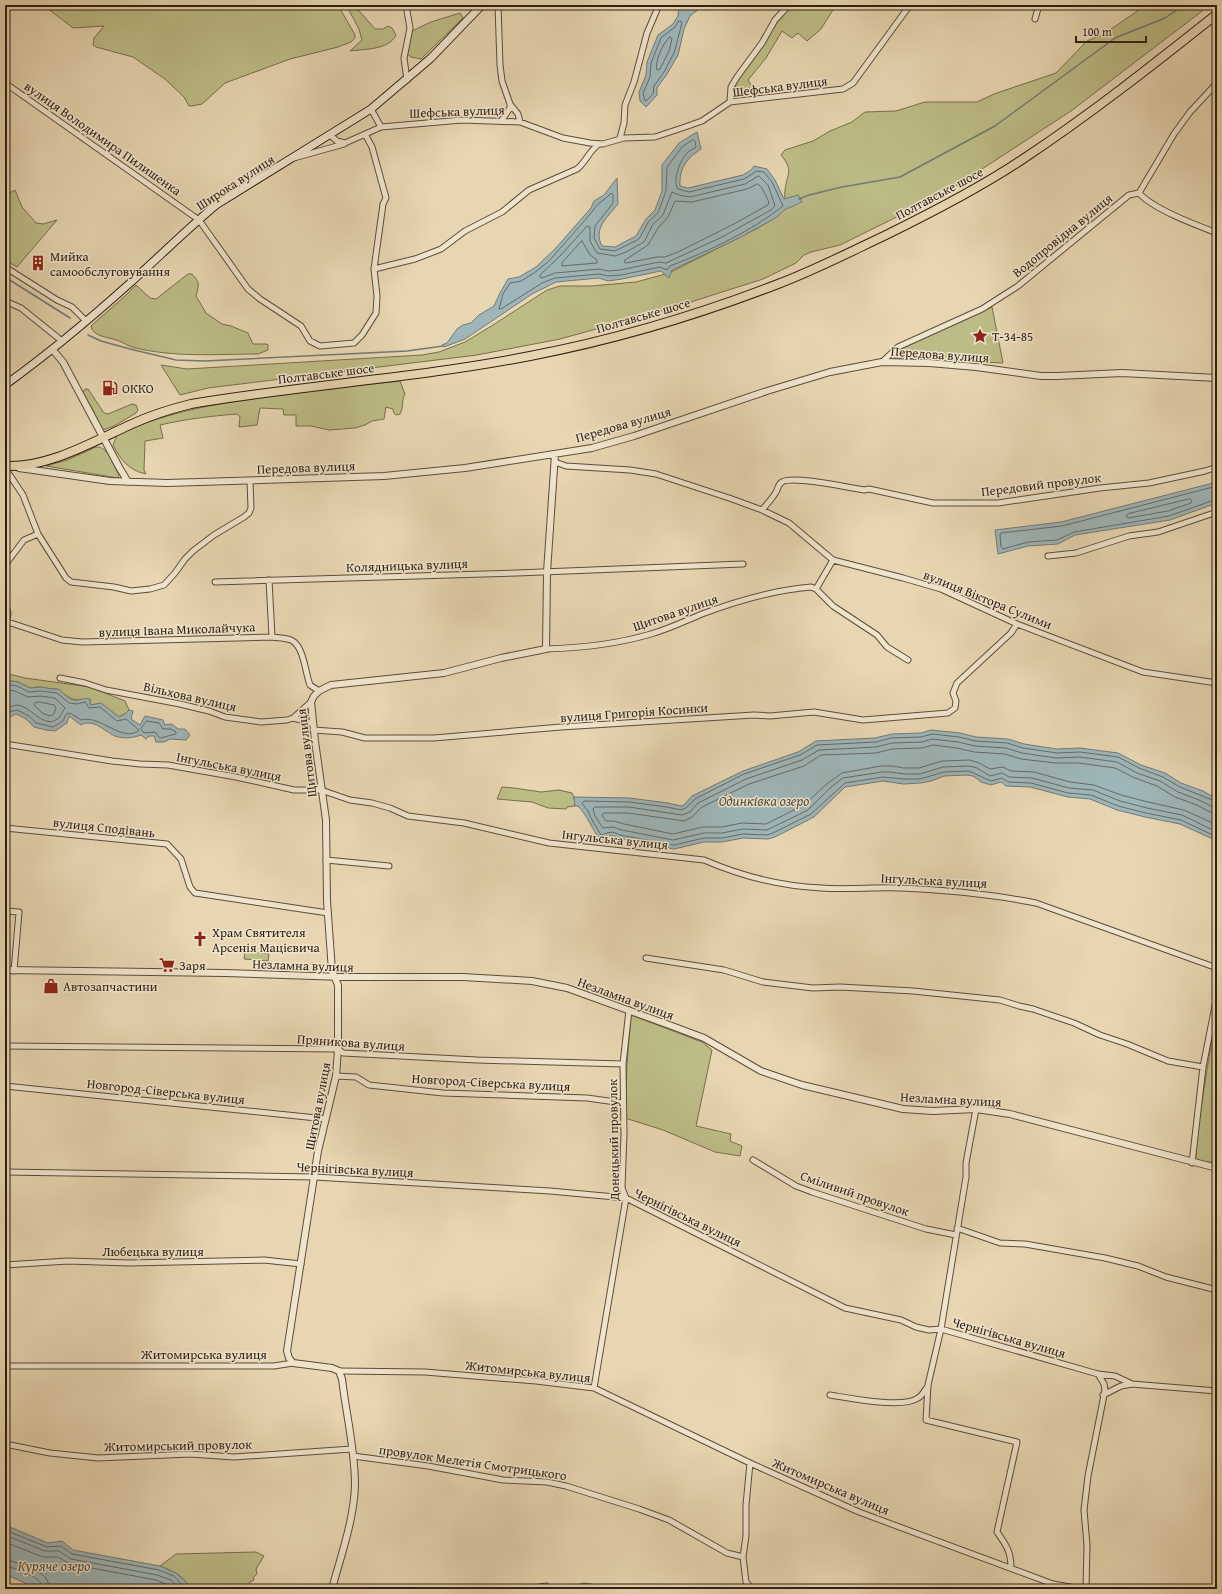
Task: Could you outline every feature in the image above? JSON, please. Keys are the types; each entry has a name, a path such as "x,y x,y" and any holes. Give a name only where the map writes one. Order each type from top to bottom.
{"main road":[{"name":"Широка вулиця","path":"5,385 62,341 130,284 216,205 371,109 407,80 431,58 482,5"},
{"name":"Полтавське шосе","path":"6,466 25,465 56,457 163,412 191,404 474,366 532,356 582,345 695,313 780,283 838,258 924,216 973,190 1022,160 1110,98 1217,14"}],"street":[{"path":"406,5 410,28 404,58 404,68 407,80"},
{"path":"498,5 502,82 510,104 518,114 520,122"},
{"path":"620,138 624,123 625,105 634,82 647,33 659,5"},
{"path":"730,102 732,87 737,77 762,43 776,20 789,5"},
{"name":"Шефська вулиця","path":"292,158 345,144 381,127 462,120 502,120 520,122 563,138 599,144 620,138 655,137 702,121 730,102 843,89 849,87 910,5"},
{"path":"1035,19 1039,5"},
{"name":"вулиця Володимира Пилишенка","path":"5,83 199,220 248,289 260,299 301,326 310,341 314,344 320,346 354,344 359,340 376,313 377,296 374,269"},
{"path":"1217,83 1190,112 1174,134 1139,193 1144,198 1165,210 1217,233"},
{"path":"502,120 510,108 510,104"},
{"path":"371,109 381,127"},
{"path":"365,134 372,147 386,198 383,204 374,269 415,259 441,249 465,231 502,212 529,190 577,169 590,152 599,144"},
{"path":"330,135 337,141 345,144"},
{"name":"Водопровідна вулиця","path":"882,362 898,347 987,306 1018,286 1129,195 1139,193"},
{"path":"5,267 52,297 72,307 86,321"},
{"path":"5,301 21,308 62,341"},
{"path":"52,349 63,362 128,482"},
{"name":"Передова вулиця","path":"6,466 97,479 128,482 167,483 384,476 465,468 592,448 634,436 766,391 830,372 882,362 971,366 1046,376 1122,373 1217,378"},
{"path":"546,649 547,572 555,454"},
{"name":"вулиця Віктора Сулими","path":"555,462 566,466 630,470 656,474 762,510 789,523 833,560 941,589 1017,624 1143,672 1217,683"},
{"path":"6,466 7,471 23,494 38,534 66,578 71,582 114,587 131,591 150,589 164,585 175,573 184,559 193,551 214,535 244,518 251,508 250,481"},
{"name":"Передовий провулок","path":"762,510 776,493 779,484 782,481 791,480 864,490 869,489 933,503 998,503 1100,488 1149,483 1217,467"},
{"path":"1048,556 1076,553 1129,536 1158,532 1217,512"},
{"path":"5,565 24,540 38,534"},
{"path":"833,560 816,589 833,606 877,634 887,647 908,660"},
{"name":"Колядницька вулиця","path":"215,582 547,572 743,564"},
{"path":"268,580 272,638"},
{"name":"Щитова вулиця","path":"293,1363 289,1358 287,1351 318,1151 336,1076 338,1049 338,985 332,971 328,913 326,820 313,727 311,702 314,696 319,691 331,686 444,673 501,658 546,649 610,644 650,635 678,626 701,615 755,596 801,588 811,587 816,589"},
{"path":"5,603 8,613 6,621"},
{"name":"вулиця Івана Миколайчука","path":"6,621 62,640 82,642 272,638 290,639 296,643 301,650 310,685 319,691"},
{"name":"вулиця Григорія Косинки","path":"293,718 305,721 313,727 365,738 434,738 561,727 754,715 770,716 814,712 838,715 855,720 872,720 948,713 955,708 956,701 953,693 957,683 1011,633 1017,624"},
{"name":"Вільхова вулиця","path":"60,678 85,683 106,690 187,705 225,717 261,722 287,720 293,718"},
{"path":"293,718 311,702"},
{"name":"Інгульська вулиця","path":"5,744 112,761 168,765 236,777 294,790 322,790 350,800 372,803 390,808 408,816 464,823 549,843 704,860 739,873 791,885 822,888 899,888 992,895 1036,903 1217,968"},
{"name":"вулиця Сподівань","path":"5,828 167,844 181,859 190,887 195,894 328,913"},
{"path":"326,860 389,866"},
{"path":"5,911 19,912 14,970"},
{"path":"646,958 724,970 763,982 813,988 840,987 913,991 1000,1000 1033,1009 1074,1023 1168,1061 1203,1067"},
{"name":"Незламна вулиця","path":"5,970 334,977 462,978 532,981 567,988 704,1038 761,1071 802,1085 903,1109 976,1109 1023,1117 1217,1168"},
{"path":"1192,1162 1203,1067 1217,996"},
{"name":"Донецький провулок","path":"594,1388 626,1198 622,1188 624,1134 623,1103 624,1064 629,1010"},
{"name":"Пряникова вулиця","path":"5,1046 338,1049 344,1052 477,1060 624,1064"},
{"name":"Новгород-Сіверська вулиця","path":"336,1076 356,1077 369,1085 443,1093 587,1098 623,1103"},
{"name":"Новгород-Сіверська вулиця","path":"5,1086 326,1119"},
{"path":"976,1109 966,1163 966,1177 941,1329 928,1385 926,1420 1018,1442 997,1532 1011,1556 1011,1568"},
{"name":"Сміливий провулок","path":"752,1160 801,1188 926,1229 956,1235"},
{"name":"Чернігівська вулиця","path":"5,1172 315,1178 550,1191 626,1198 845,1308 901,1320 916,1327 929,1330 941,1329 1098,1374 1115,1376 1132,1384 1217,1391"},
{"path":"957,1228 1000,1243 1025,1244 1104,1258 1138,1266 1166,1277 1217,1290"},
{"name":"Любецька вулиця","path":"5,1265 68,1261 136,1263 264,1260 301,1264"},
{"name":"Житомирська вулиця","path":"5,1366 274,1366 293,1363 332,1368 339,1371 425,1372 536,1381 594,1388 750,1463 859,1512 1053,1584 1080,1589"},
{"path":"332,1589 350,1523 355,1484 353,1456 342,1379 339,1371"},
{"path":"1086,1589 1087,1545 1084,1510 1088,1476 1104,1395 1104,1384 1098,1374"},
{"path":"1104,1395 1122,1386 1132,1384"},
{"path":"830,1396 905,1403 918,1398 928,1385"},
{"path":"918,1398 927,1404"},
{"name":"Житомирський провулок","path":"5,1444 50,1453 98,1458 190,1454 234,1457 352,1449"},
{"name":"провулок Мелетія Смотрицького","path":"353,1456 428,1466 503,1480 548,1482 566,1486 639,1508 669,1520 727,1553 743,1558"},
{"path":"750,1463 746,1505 746,1536 743,1558 746,1582 752,1589"},
{"path":"529,1589 546,1586"}],"shaded area":[{"path":"43,5 338,5 355,35 355,38 351,42 338,47 290,59 225,83 202,104 189,106 184,97 165,79 133,57 93,45 94,38 104,26 73,28"},
{"path":"346,5 354,5 375,29 383,29 388,26 392,28 396,35 393,40 388,44 376,48 350,51 362,40 359,29"},
{"path":"789,5 836,5 821,29 807,41 798,33 792,38 782,31 766,58 748,80 758,94 734,93 737,81"},
{"path":"1146,5 1210,5 1071,111 959,184 921,205 840,245 804,255 796,263 763,279 672,308 560,339 477,355 208,388 180,395 161,365 187,369 422,355 439,352 465,342 547,290 560,286 591,286 636,282 669,273 758,228 773,219 785,209 785,192 789,169 781,155 785,150 813,141 830,131 852,122 865,112 896,111 925,102 977,102 994,94 1056,73 1087,41 1104,34"},
{"path":"460,13 463,18 421,59 411,57 407,54 412,31 431,22"},
{"path":"15,190 22,207 36,223 43,224 57,220 17,267 5,260 5,195"},
{"path":"188,274 192,274 198,282 196,296 206,313 222,324 248,333 253,344 267,344 268,350 258,354 195,355 164,353 132,347 100,336 92,329 91,326 136,285 150,298 156,299"},
{"path":"992,307 1003,363 894,358 903,347"},
{"path":"400,381 405,394 400,414 396,415 393,409 386,407 384,419 372,421 355,428 329,430 311,426 296,426 296,415 284,415 283,409 260,408 257,425 239,427 240,417 237,414 198,418 160,425 163,438 145,441 144,470 146,474 134,470 126,464 113,445 117,435 158,419 198,408 260,398"},
{"path":"85,389 88,389 104,413 108,414 132,404 136,405 138,410 136,413 114,426 103,430 97,424 93,410 83,393"},
{"path":"96,447 104,450 110,457 119,475 118,478 46,466 67,460"},
{"path":"5,673 25,678 90,687 125,701 129,710 119,717 111,711 90,705 90,699 72,699 58,689 40,687 30,688 18,682 5,680"},
{"path":"502,787 541,792 559,790 572,793 575,806 567,807 566,809 548,808 532,802 497,799"},
{"path":"245,951 269,954 268,961 244,959"},
{"path":"1217,1006 1217,1163 1193,1160"},
{"path":"631,1015 702,1042 712,1050 696,1126 731,1134 730,1141 742,1146 740,1156 715,1152 663,1130 625,1118"},
{"path":"256,1552 264,1556 256,1569 257,1574 253,1578 254,1580 250,1582 248,1589 190,1589 188,1584 181,1577 160,1566 176,1554"},
{"path":"584,1583 622,1589 555,1589"}],"water":[{"path":"679,5 704,5 690,16 684,29 678,55 657,88 657,95 646,107 640,101 639,92 646,75 647,62 658,35 673,24 678,16"},
{"path":"697,132 701,149 685,164 681,174 680,186 688,188 743,175 754,166 767,169 775,180 784,199 798,195 802,202 784,210 777,217 741,237 672,270 669,278 661,271 608,281 599,278 556,282 532,294 465,339 444,347 442,345 447,343 457,329 463,325 471,323 479,315 494,306 508,279 519,277 536,267 555,249 591,208 594,201 604,195 617,178 618,204 600,228 600,240 602,246 615,247 636,236 646,219 655,210 662,191 662,165 679,143"},
{"path":"1217,482 1217,503 1170,520 1075,535 1058,544 1028,546 998,554 995,530 1061,522"},
{"path":"5,680 18,682 30,688 40,687 58,689 72,700 90,699 90,705 101,703 119,717 129,710 133,711 131,719 140,725 145,716 163,720 165,725 172,724 178,729 185,729 190,735 186,740 170,739 164,742 156,742 154,736 149,736 146,739 141,735 121,738 94,724 85,723 81,725 69,716 67,723 55,731 34,727 26,719 16,714 10,717 5,717"},
{"name":"Одинківка озеро","path":"931,730 960,733 976,737 1008,739 1024,744 1057,749 1080,748 1118,753 1141,765 1165,773 1181,783 1203,791 1217,799 1217,841 1180,824 1117,810 1090,799 1068,797 1030,787 1006,786 1001,782 991,785 981,782 973,776 966,775 944,776 921,783 903,784 883,781 845,787 814,817 775,837 768,839 743,838 722,842 704,842 674,849 618,838 615,836 600,840 587,818 578,806 575,806 574,797 629,798 681,806 684,805 692,796 743,771 798,752 816,741 875,738 892,734 921,733"},
{"name":"Куряче озеро","path":"5,1525 48,1543 62,1541 73,1550 160,1566 176,1573 189,1585 190,1589 38,1589 5,1574"}],"waterway":[{"path":"799,199 842,187 900,177 995,126 1115,38 1165,18 1184,5"},
{"path":"5,277 70,318"},
{"path":"88,335 101,341 176,360 205,361 407,351 443,346"}],"place":[{"name":"Мийка самообслуговування","path":"38,263"},
{"name":"Т-34-85","path":"980,336"},
{"name":"ОККО","path":"110,388"},
{"name":"Храм Святителя Арсенія Мацієвича","path":"200,939"},
{"name":"Заря","path":"167,965"},
{"name":"Автозапчастини","path":"51,986"}]}
